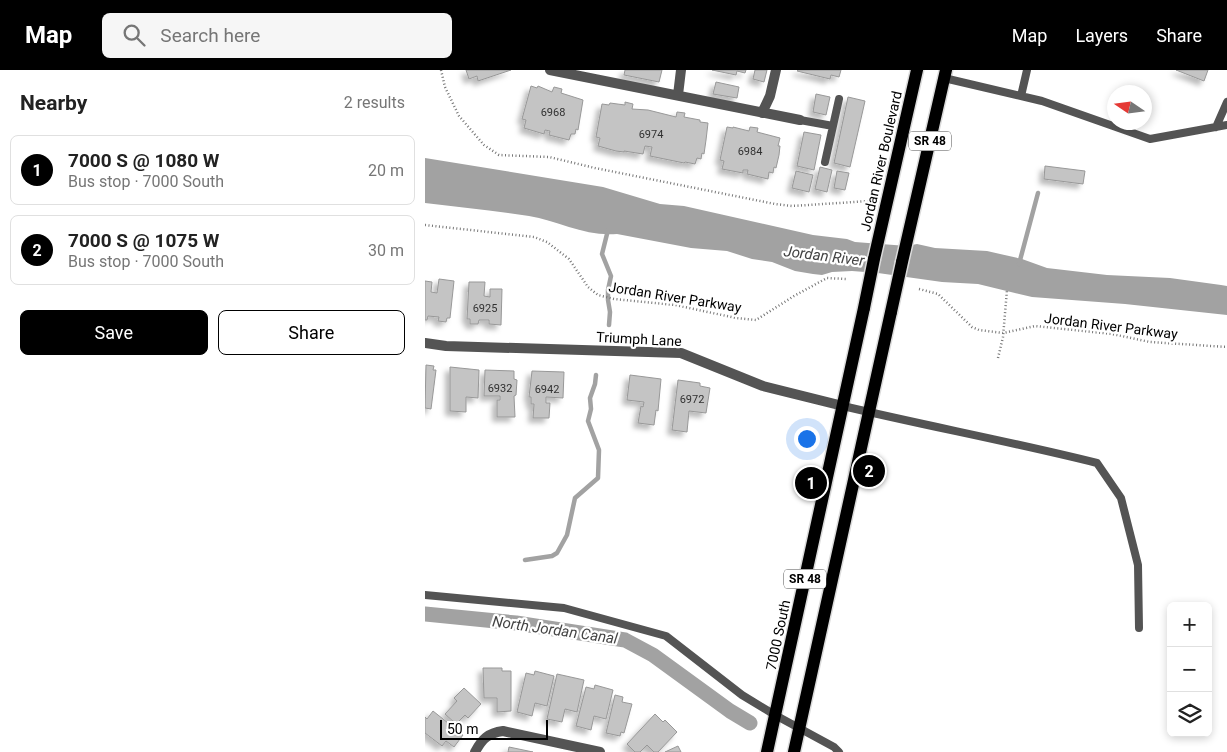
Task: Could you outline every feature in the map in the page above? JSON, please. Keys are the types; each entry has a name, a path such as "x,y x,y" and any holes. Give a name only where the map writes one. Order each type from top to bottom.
{"main road":[{"name":"Jordan River Boulevard","path":"874,259 917,70"},
{"name":"SR 48","path":"795,752 868,412 945,74"},
{"name":"7000 South","path":"767,752 874,259"}],"street":[{"path":"550,70 800,120"},
{"path":"678,95 681,70"},
{"path":"762,113 776,70"},
{"name":"Triumph Lane","path":"425,343 446,346 681,353 763,386 843,406"},
{"path":"475,752 484,738 492,733 511,732 600,752"}],"lane":[{"path":"1021,96 1027,70"},
{"path":"945,74 1042,101 1150,138 1227,125"},
{"path":"825,162 839,99"},
{"path":"1216,127 1227,102"},
{"path":"800,120 833,126"},
{"path":"843,406 1024,445 1097,463 1121,498 1138,566 1139,628"},
{"path":"425,595 564,608 666,636 742,695 834,747 839,752"}],"path":[{"path":"441,70 445,87 459,116 484,145 499,155 549,157 775,204 792,206 870,201"},
{"name":"Jordan River Parkway","path":"425,225 534,237 547,242 569,259 588,287 598,295 614,299 675,305 735,318 757,320 794,296 827,278 846,279"},
{"name":"Jordan River Parkway","path":"919,289 938,294 972,327 979,330 1003,333 1035,326 1112,334 1150,342 1227,347"},
{"path":"998,358 1003,333 1007,290"}],"water":[{"name":"Jordan River","path":"425,158 603,187 660,204 684,206 813,235 847,239 855,242 907,246 917,244 935,248 987,251 1022,259 1047,268 1107,275 1170,278 1227,286 1227,315 1125,304 1032,297 978,284 942,282 878,273 852,271 832,272 822,275 813,274 795,271 772,262 752,259 727,251 691,248 617,234 595,233 529,216 425,203"}],"building":[{"path":"466,70 511,70 478,81 477,76 469,79"},
{"path":"625,70 662,70 659,82 624,75"},
{"path":"712,70 746,70 745,73 737,71 736,75"},
{"path":"755,70 767,70 764,82 753,79"},
{"path":"798,70 841,70 839,77 831,75 830,79"},
{"path":"1176,70 1208,70 1204,81"},
{"path":"716,82 739,87 737,98 713,94"},
{"path":"531,86 537,88 538,86 552,92 554,87 562,89 561,93 583,100 578,130 576,129 575,134 571,134 569,140 549,135 550,131 545,130 544,134 524,128 526,120 522,119"},
{"path":"816,94 830,97 826,115 813,112"},
{"path":"848,97 865,101 850,167 834,163"},
{"path":"625,102 633,104 632,109 648,110 676,117 677,112 685,113 684,117 708,123 704,154 702,153 701,159 697,158 695,164 684,163 650,156 652,147 645,146 643,154 616,151 598,146 600,138 596,137 602,104 625,105"},
{"path":"727,127 749,131 750,127 758,128 757,132 780,138 776,168 774,167 773,173 769,172 768,179 747,174 748,170 743,170 743,173 722,169 724,161 720,160"},
{"path":"804,132 821,135 814,170 797,166"},
{"path":"1045,166 1085,171 1083,184 1044,179"},
{"path":"820,167 832,170 827,192 815,189"},
{"path":"796,171 813,175 809,192 792,188"},
{"path":"837,171 849,173 845,190 834,188"},
{"path":"439,279 454,281 450,318 447,318 446,322 438,321 439,317 428,316 427,320 425,320 425,281 432,282 431,292 437,293"},
{"path":"469,282 485,282 484,296 490,297 490,289 502,289 501,325 489,324 489,320 479,320 478,324 470,324 470,319 467,319"},
{"path":"426,365 434,366 433,370 436,370 431,409 425,408"},
{"path":"450,367 479,370 478,398 466,397 466,412 450,411"},
{"path":"485,370 514,371 514,379 517,380 516,395 514,396 515,417 497,417 497,400 500,400 500,396 484,396"},
{"path":"532,371 564,372 563,398 546,397 546,403 550,403 549,418 533,418 534,404 531,404 531,397 529,397"},
{"path":"630,375 661,379 658,411 656,410 654,425 638,423 641,406 643,407 644,402 627,400"},
{"path":"678,380 700,383 700,386 710,388 706,413 689,411 687,432 672,430"},
{"path":"483,668 502,668 502,671 511,671 511,711 497,712 497,698 484,698"},
{"path":"535,671 554,676 547,706 535,703 532,716 517,712 526,673 534,675"},
{"path":"557,674 584,680 577,712 565,709 562,722 547,719"},
{"path":"595,685 613,690 606,719 594,716 591,730 576,726 586,687 594,689"},
{"path":"464,688 481,704 468,718 465,715 456,724 445,714 457,701 454,698"},
{"path":"615,695 623,697 622,702 632,704 624,733 621,732 620,736 606,733"},
{"path":"433,711 463,735 454,747 446,741 442,746 425,733 425,717 427,719"},
{"path":"655,714 663,722 665,720 677,732 658,752 654,752 647,745 640,752 635,752 627,744"},
{"path":"678,746 681,752 665,752"},
{"path":"509,747 533,752 508,752"}],"waterway":[{"path":"1019,264 1038,193"},
{"path":"608,230 602,254 611,276 608,290 609,325"},
{"path":"525,560 552,556 557,553 567,535 575,498 598,478 599,450 588,421 591,409 590,398 596,375"},
{"name":"North Jordan Canal","path":"425,614 516,623 625,640 653,655 730,711 750,723"}],"place":[{"name":"7000 S @ 1075 W","path":"869,471"},
{"name":"7000 S @ 1080 W","path":"811,483"}]}
